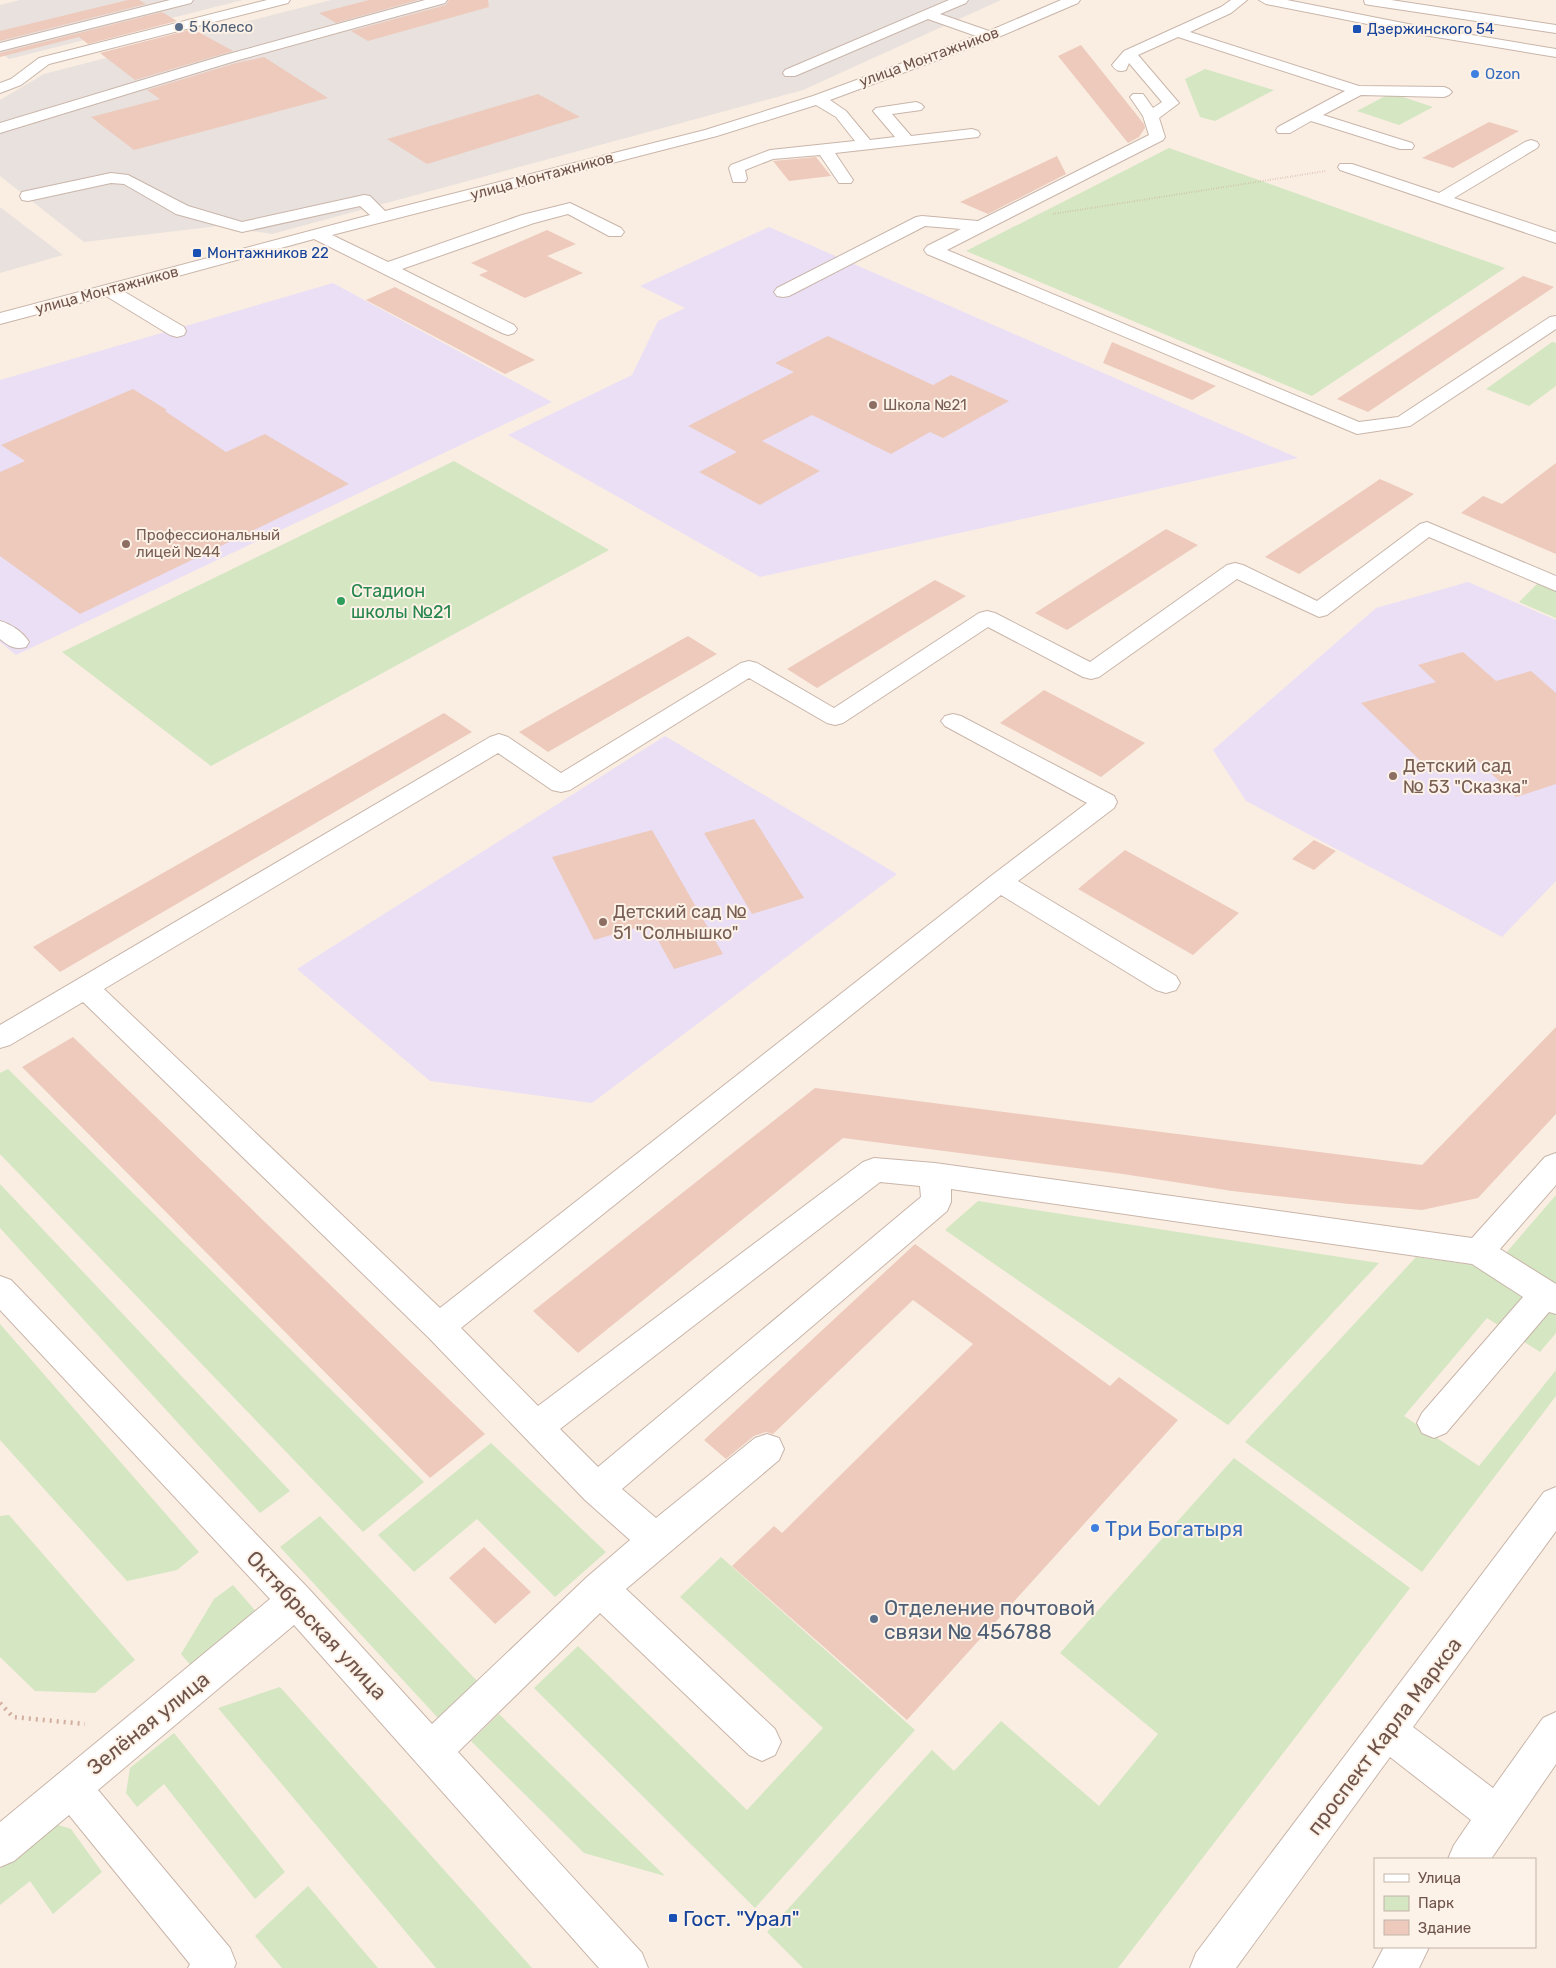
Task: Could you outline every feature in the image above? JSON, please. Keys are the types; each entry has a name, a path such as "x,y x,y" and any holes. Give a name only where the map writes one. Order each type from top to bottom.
{"street":[{"path":"0,47 186,0"},
{"path":"0,88 16,82 44,61 282,0"},
{"path":"0,128 230,58 440,0"},
{"path":"790,73 962,0"},
{"name":"улица Монтажников","path":"0,319 107,289 712,132 818,99 989,36 1073,0"},
{"path":"1131,82 1119,64 1129,54 1226,10 1240,0"},
{"path":"1266,0 1356,19 1556,53"},
{"path":"1356,19 1370,0 1556,29"},
{"path":"928,14 989,36"},
{"path":"1176,32 1358,90 1444,92"},
{"path":"1129,54 1171,103 1151,116"},
{"path":"1284,130 1358,90"},
{"path":"933,250 1157,137 1151,116 1138,97"},
{"path":"818,99 842,114 866,145"},
{"path":"906,140 881,111 916,107"},
{"path":"1310,116 1406,146"},
{"path":"739,179 737,168 770,155 972,134"},
{"path":"1441,199 1531,146"},
{"path":"824,149 845,180"},
{"path":"1346,167 1556,238"},
{"path":"28,196 111,178 128,180 182,210 242,227 364,200 383,218"},
{"path":"388,268 528,219 570,208 615,232"},
{"path":"783,292 922,221 979,226"},
{"path":"317,234 508,329"},
{"path":"897,234 1357,428 1403,422 1556,321"},
{"path":"107,289 177,331"},
{"path":"0,1038 499,742 561,784 749,668 835,718 987,618 1091,672 1235,570 1319,610 1427,528 1556,584"},
{"path":"0,628 18,642"},
{"path":"439,1327 1000,882 1105,802 954,721"},
{"path":"1000,882 1166,983"},
{"path":"86,987 439,1327 596,1489 656,1540"},
{"path":"1479,1252 1556,1165"},
{"path":"537,1427 874,1170 935,1175 1479,1252 1551,1297 1434,1423"},
{"path":"596,1489 936,1202 935,1175"},
{"name":"Октябрьская улица","path":"0,1289 296,1601 627,1968"},
{"path":"432,1751 600,1589 656,1540 767,1449"},
{"name":"проспект Карла Маркса","path":"1211,1968 1388,1732 1556,1503"},
{"path":"600,1589 762,1742"},
{"name":"Зелёная улица","path":"0,1847 296,1601"},
{"path":"1469,1858 1556,1730"},
{"path":"1388,1732 1498,1816"},
{"path":"71,1787 214,1966"},
{"path":"1394,1968 1407,1948"}],"path":[{"path":"1048,215 1294,178 1346,167"},
{"path":"0,1704 14,1717 85,1724"}],"shaded area":[{"path":"20,0 243,0 9,59 0,52 0,5"},
{"path":"331,0 1001,0 803,90 272,234 218,226 84,242 0,176 0,100 44,74"},
{"path":"0,207 63,255 0,273"},
{"name":"Школа №21","path":"769,227 1298,458 760,577 508,435 632,375 658,321 685,308 640,286"},
{"name":"Профессиональный лицей №44","path":"333,283 552,402 16,655 0,642 0,380"},
{"name":"Детский сад № 53 \"Сказка\"","path":"1468,582 1556,620 1556,881 1502,937 1246,801 1213,750 1376,608"},
{"name":"Детский сад № 51 \"Солнышко\"","path":"665,736 897,874 592,1103 430,1081 297,969"}],"green space":[{"path":"1205,69 1274,90 1215,121 1200,117 1185,79"},
{"path":"1391,93 1433,107 1399,125 1357,111"},
{"path":"1169,148 1505,268 1312,396 966,251"},
{"path":"1552,342 1556,343 1556,386 1529,406 1486,389"},
{"name":"Стадион школы №21","path":"454,461 609,550 211,766 62,652"},
{"path":"1539,582 1556,589 1556,618 1519,602"},
{"path":"8,1069 424,1482 363,1532 0,1154 0,1073"},
{"path":"0,1184 290,1491 260,1513 0,1228"},
{"path":"1556,1195 1556,1285 1506,1253"},
{"path":"978,1201 1379,1263 1228,1425 945,1230"},
{"path":"1416,1257 1481,1266 1556,1313 1556,1333 1540,1352 1487,1318 1404,1416 1479,1466 1556,1370 1556,1396 1422,1572 1245,1442"},
{"path":"0,1324 199,1552 177,1570 127,1581 0,1440"},
{"path":"491,1443 606,1552 555,1597 477,1519 414,1572 378,1535"},
{"path":"1234,1458 1410,1588 1118,1968 803,1968 767,1932 932,1750 954,1771 1001,1721 1099,1806 1158,1734 1060,1653"},
{"path":"9,1515 135,1660 95,1693 35,1691 0,1657 0,1516"},
{"path":"320,1516 478,1682 438,1718 280,1547"},
{"path":"721,1557 915,1730 755,1908 534,1688 578,1646 747,1810 823,1728 680,1597"},
{"path":"233,1585 259,1615 193,1668 181,1654 214,1599"},
{"path":"280,1687 532,1968 436,1968 218,1708"},
{"path":"499,1714 665,1876 584,1853 471,1741"},
{"path":"174,1733 285,1872 255,1899 164,1784 137,1807 126,1793 130,1768"},
{"path":"55,1824 71,1829 102,1872 53,1914 30,1881 0,1905 0,1869"},
{"path":"308,1886 378,1968 282,1968 255,1936"}],"building":[{"path":"128,0 139,0 146,4 0,41 0,31"},
{"path":"369,0 418,0 336,23 319,13"},
{"path":"449,0 488,0 489,7 368,41 351,31 446,5"},
{"path":"162,12 177,21 88,44 79,37 0,57 0,53"},
{"path":"193,29 233,51 135,80 100,53"},
{"path":"1081,45 1144,124 1145,128 1139,137 1128,143 1058,56"},
{"path":"264,57 328,98 134,150 91,117 160,99 147,90 236,63"},
{"path":"538,94 580,117 427,164 387,139"},
{"path":"1489,122 1519,131 1453,168 1422,158"},
{"path":"1057,156 1066,174 988,214 960,202"},
{"path":"816,157 831,176 789,181 773,161"},
{"path":"547,230 576,244 547,256 583,273 525,298 479,275 488,271 471,263"},
{"path":"1523,276 1554,287 1368,412 1337,399"},
{"path":"395,287 535,360 505,374 366,300"},
{"path":"828,336 933,385 951,375 1009,401 943,438 930,432 891,454 812,415 762,441 820,471 760,505 699,472 737,452 688,426 794,372 775,363"},
{"path":"1112,342 1216,386 1192,400 1103,363"},
{"path":"133,389 167,410 165,411 226,452 265,434 349,484 80,614 0,556 0,472 25,461 1,445"},
{"path":"1556,463 1556,554 1461,513 1483,496 1502,504"},
{"path":"1380,479 1414,494 1299,574 1265,557"},
{"path":"1166,529 1198,545 1067,630 1035,613"},
{"path":"935,580 966,596 817,688 787,669"},
{"path":"688,636 717,654 548,752 519,732"},
{"path":"1463,652 1496,681 1531,671 1556,693 1556,784 1516,797 1476,759 1432,772 1361,703 1436,682 1418,665"},
{"path":"1044,690 1145,743 1101,777 1000,723"},
{"path":"444,713 472,732 60,972 33,947"},
{"path":"754,819 804,898 752,914 704,833"},
{"path":"652,830 723,954 674,969 649,924 594,940 552,857"},
{"path":"1314,840 1336,851 1314,870 1292,859"},
{"path":"1125,850 1239,913 1193,955 1078,889"},
{"path":"1556,1027 1556,1114 1478,1198 1422,1210 1349,1204 1232,1191 1123,1174 843,1138 578,1353 533,1311 815,1088 1422,1165"},
{"path":"73,1037 485,1434 430,1478 22,1067"},
{"path":"915,1244 1110,1386 1119,1377 1178,1420 907,1720 732,1566 774,1526 782,1533 973,1344 913,1300 773,1434 766,1432 754,1436 726,1459 704,1440"},
{"path":"484,1547 531,1592 495,1624 449,1578"}],"place":[{"name":"5 Колесо","path":"179,27"},
{"name":"Дзержинского 54","path":"1357,29"},
{"name":"Ozon","path":"1475,74"},
{"name":"Монтажников 22","path":"197,253"},
{"name":"Школа №21","path":"873,405"},
{"name":"Профессиональный лицей №44","path":"126,544"},
{"name":"Стадион школы №21","path":"341,601"},
{"name":"Детский сад № 53 \"Сказка\"","path":"1393,776"},
{"name":"Детский сад № 51 \"Солнышко\"","path":"603,922"},
{"name":"Три Богатыря","path":"1095,1528"},
{"name":"Отделение почтовой связи № 456788","path":"874,1619"},
{"name":"Гост. \"Урал\"","path":"673,1918"}]}
